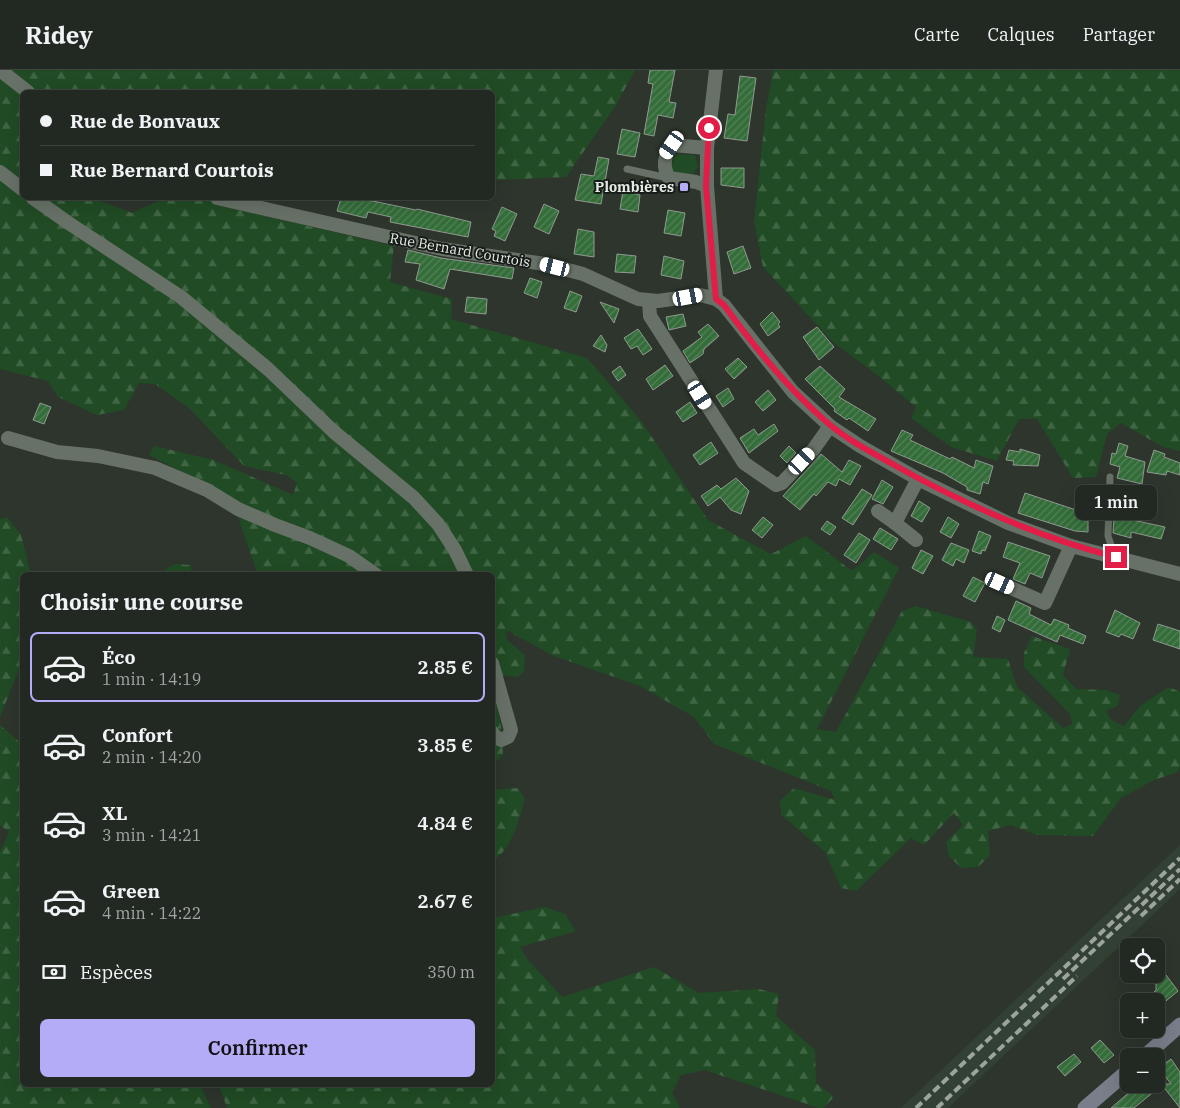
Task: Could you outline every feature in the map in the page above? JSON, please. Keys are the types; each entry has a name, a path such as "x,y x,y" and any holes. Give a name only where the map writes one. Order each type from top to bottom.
{"main road":[{"path":"1154,1048 1180,1025"},
{"path":"1085,1108 1120,1078"}],"street":[{"path":"0,70 25,90"},
{"path":"716,70 707,148 706,186 716,299 724,305 793,392 830,426 860,446 918,479 1008,523 1071,546 1180,574"},
{"path":"706,186 669,178 664,169 666,153 672,145 707,148"},
{"path":"0,172 20,188"},
{"path":"36,200 181,297 257,358 334,432 414,498 438,524 456,550 467,572"},
{"name":"Rue Bernard Courtois","path":"226,200 442,249 545,264 583,274 627,296 649,301 700,295 716,299"},
{"path":"649,301 650,316 722,432 744,463 760,475 776,485 782,484 813,450 830,426"},
{"path":"8,438 56,452 98,456 155,468 207,490 238,509 275,526 349,556 372,572"},
{"path":"894,523 918,479"},
{"path":"878,511 916,540"},
{"path":"1000,583 1045,603 1071,546"},
{"path":"495,674 511,730 508,737 501,740 495,736"}],"lane":[{"path":"627,169 669,178"},
{"path":"1110,477 1108,536 1116,557"}],"shaded area":[{"path":"1180,845 1180,889 1128,938 1120,938 1120,946 948,1108 901,1108"}],"green space":[{"path":"0,70 635,70 616,105 566,177 495,180 495,90 20,90 20,200 97,200 132,213 160,200 208,200 230,208 394,246 390,282 452,299 451,319 587,358 641,421 708,520 771,554 806,536 852,571 874,552 899,568 817,729 836,732 902,611 916,606 971,622 977,630 973,657 1008,659 1017,687 1063,728 1072,724 1070,714 1024,667 1024,653 1032,636 1070,649 1063,675 1076,689 1105,690 1120,695 1118,706 1106,711 1110,719 1124,726 1141,705 1169,687 1180,692 1180,766 1178,772 1154,780 1121,798 1093,836 1037,835 1011,825 988,831 990,855 978,867 961,868 949,856 946,842 963,825 954,813 924,845 911,838 856,891 841,888 825,852 781,815 780,801 794,788 835,800 831,791 714,744 694,717 640,686 554,656 506,630 507,640 525,655 524,671 518,677 495,674 495,572 375,572 149,455 154,446 214,460 293,495 297,483 286,475 244,466 189,408 155,384 139,383 124,410 97,415 58,397 48,381 0,369"},
{"path":"773,70 1180,70 1180,451 1163,447 1121,423 1107,434 1096,477 1073,478 1037,419 1019,419 997,461 951,447 911,418 916,407 834,343 763,267 754,222 766,109"},
{"path":"675,154 695,155 698,167 691,177 674,174 671,169"},
{"path":"7,517 21,535 30,572 20,572 20,666 0,717 0,519"},
{"path":"238,517 325,549 362,572 257,572"},
{"path":"175,564 190,565 192,572 164,572 164,570"},
{"path":"495,699 502,731 503,755 495,762"},
{"path":"0,725 20,742 20,1087 201,1087 211,1108 0,1108 0,852 9,832 0,825"},
{"path":"517,788 525,798 510,841 495,859 495,790"},
{"path":"545,907 565,914 576,931 520,947 528,960 562,997 654,967 699,993 759,989 779,994 776,1016 815,1050 816,1083 834,1097 823,1108 819,1108 705,1070 681,1075 672,1093 680,1108 227,1108 220,1087 495,1087 495,918"}],"building":[{"path":"650,70 675,70 669,102 676,103 673,118 658,115 654,136 644,134 653,84 648,83"},
{"path":"740,76 756,78 747,141 724,138 728,114 735,115"},
{"path":"622,129 640,133 635,157 617,154"},
{"path":"598,157 609,159 601,204 575,200 581,174 594,176"},
{"path":"721,168 744,168 744,188 721,185"},
{"path":"623,191 640,195 638,212 620,209"},
{"path":"340,200 368,200 471,222 468,237 390,222 391,217 368,212 366,218 337,211"},
{"path":"544,204 559,211 549,234 534,227"},
{"path":"502,207 517,214 505,241 494,236 496,231 492,229"},
{"path":"668,210 685,213 681,236 664,233"},
{"path":"578,229 594,232 594,257 574,254"},
{"path":"743,246 751,268 734,274 727,252"},
{"path":"408,250 441,258 514,268 512,279 450,269 444,289 416,280 420,264 405,262"},
{"path":"617,254 636,256 634,273 615,272"},
{"path":"664,256 684,261 681,279 661,275"},
{"path":"530,278 542,282 537,298 524,293"},
{"path":"570,291 582,296 576,312 564,308"},
{"path":"467,297 487,299 486,314 465,312"},
{"path":"600,302 619,309 614,323"},
{"path":"772,312 780,322 778,324 780,327 768,336 760,324"},
{"path":"683,314 686,326 669,330 666,317"},
{"path":"708,324 719,336 704,349 703,354 690,363 683,351 702,337 698,332"},
{"path":"817,327 834,347 819,360 803,337"},
{"path":"638,329 652,349 643,355 637,346 631,349 624,338"},
{"path":"601,335 607,345 605,352 593,346"},
{"path":"738,358 747,367 734,379 725,369"},
{"path":"665,365 673,376 653,390 646,379"},
{"path":"620,366 626,375 618,381 612,372"},
{"path":"820,366 845,389 839,397 876,419 868,431 849,418 847,420 834,411 835,409 805,379"},
{"path":"728,388 734,399 723,407 716,396"},
{"path":"768,390 776,400 763,411 755,402"},
{"path":"690,402 697,413 683,422 676,412"},
{"path":"40,403 51,407 44,424 33,420"},
{"path":"774,424 778,431 749,453 740,438 754,429 758,435"},
{"path":"902,430 913,435 910,440 950,459 952,457 974,468 976,460 993,466 988,484 983,482 980,494 967,490 967,487 943,473 891,451"},
{"path":"711,442 718,453 700,465 693,455"},
{"path":"1119,443 1128,446 1125,456 1145,462 1142,484 1117,478 1120,467 1110,464 1112,453 1116,454"},
{"path":"789,446 796,453 787,463 780,456"},
{"path":"1020,449 1040,455 1038,466 1013,465 1014,461 1006,460 1009,450 1020,452"},
{"path":"1154,450 1165,454 1164,457 1180,463 1180,475 1167,471 1166,475 1147,472"},
{"path":"821,454 842,472 849,460 861,466 850,485 839,479 836,486 828,482 800,510 783,496"},
{"path":"736,478 749,491 741,514 731,510 720,497 708,506 701,496 717,485 721,489"},
{"path":"882,480 893,487 883,504 872,499"},
{"path":"862,489 872,495 853,525 842,518"},
{"path":"1025,493 1076,510 1077,503 1088,504 1088,532 1075,531 1018,513"},
{"path":"919,501 930,508 922,522 911,516"},
{"path":"1114,516 1165,527 1161,539 1131,532 1131,538 1113,533"},
{"path":"763,517 773,525 762,538 752,530"},
{"path":"948,517 959,524 951,538 940,532"},
{"path":"827,521 836,527 830,535 821,529"},
{"path":"880,528 898,539 891,550 873,539"},
{"path":"979,531 991,536 985,551 982,550 981,554 972,551"},
{"path":"859,533 870,540 856,563 844,555"},
{"path":"1008,542 1050,556 1042,578 1030,573 1025,584 1013,579 1020,563 1003,557"},
{"path":"951,543 969,550 964,563 956,559 953,566 942,560"},
{"path":"921,550 933,556 923,574 912,568"},
{"path":"973,577 985,583 975,602 963,596"},
{"path":"1016,601 1031,608 1029,614 1051,625 1054,619 1069,625 1068,628 1086,636 1083,644 1060,635 1057,642 1008,620"},
{"path":"1115,610 1140,623 1133,639 1121,634 1119,637 1106,632"},
{"path":"997,616 1005,620 1000,632 992,628"},
{"path":"1158,624 1180,631 1180,649 1153,640"},
{"path":"1165,976 1178,991 1165,1002 1165,993 1153,993 1156,990 1156,983 1165,983"},
{"path":"1100,1040 1114,1055 1104,1063 1091,1048"},
{"path":"1074,1054 1081,1062 1065,1076 1057,1067"},
{"path":"1171,1059 1180,1072 1180,1108 1165,1089 1165,1084 1171,1084 1165,1076 1165,1064"},
{"path":"1128,1093 1152,1093 1134,1108 1111,1108"}],"railway":[{"path":"916,1108 1180,858"},
{"path":"1063,979 1180,869"},
{"path":"1141,916 1180,879"},
{"path":"937,1108 1077,976"}],"place":[{"name":"Plombières","path":"684,187"}],"route":[{"path":"709,128 706,186 716,299 724,305 793,392 830,426 860,446 953,497 1008,523 1071,546 1116,557"}]}
